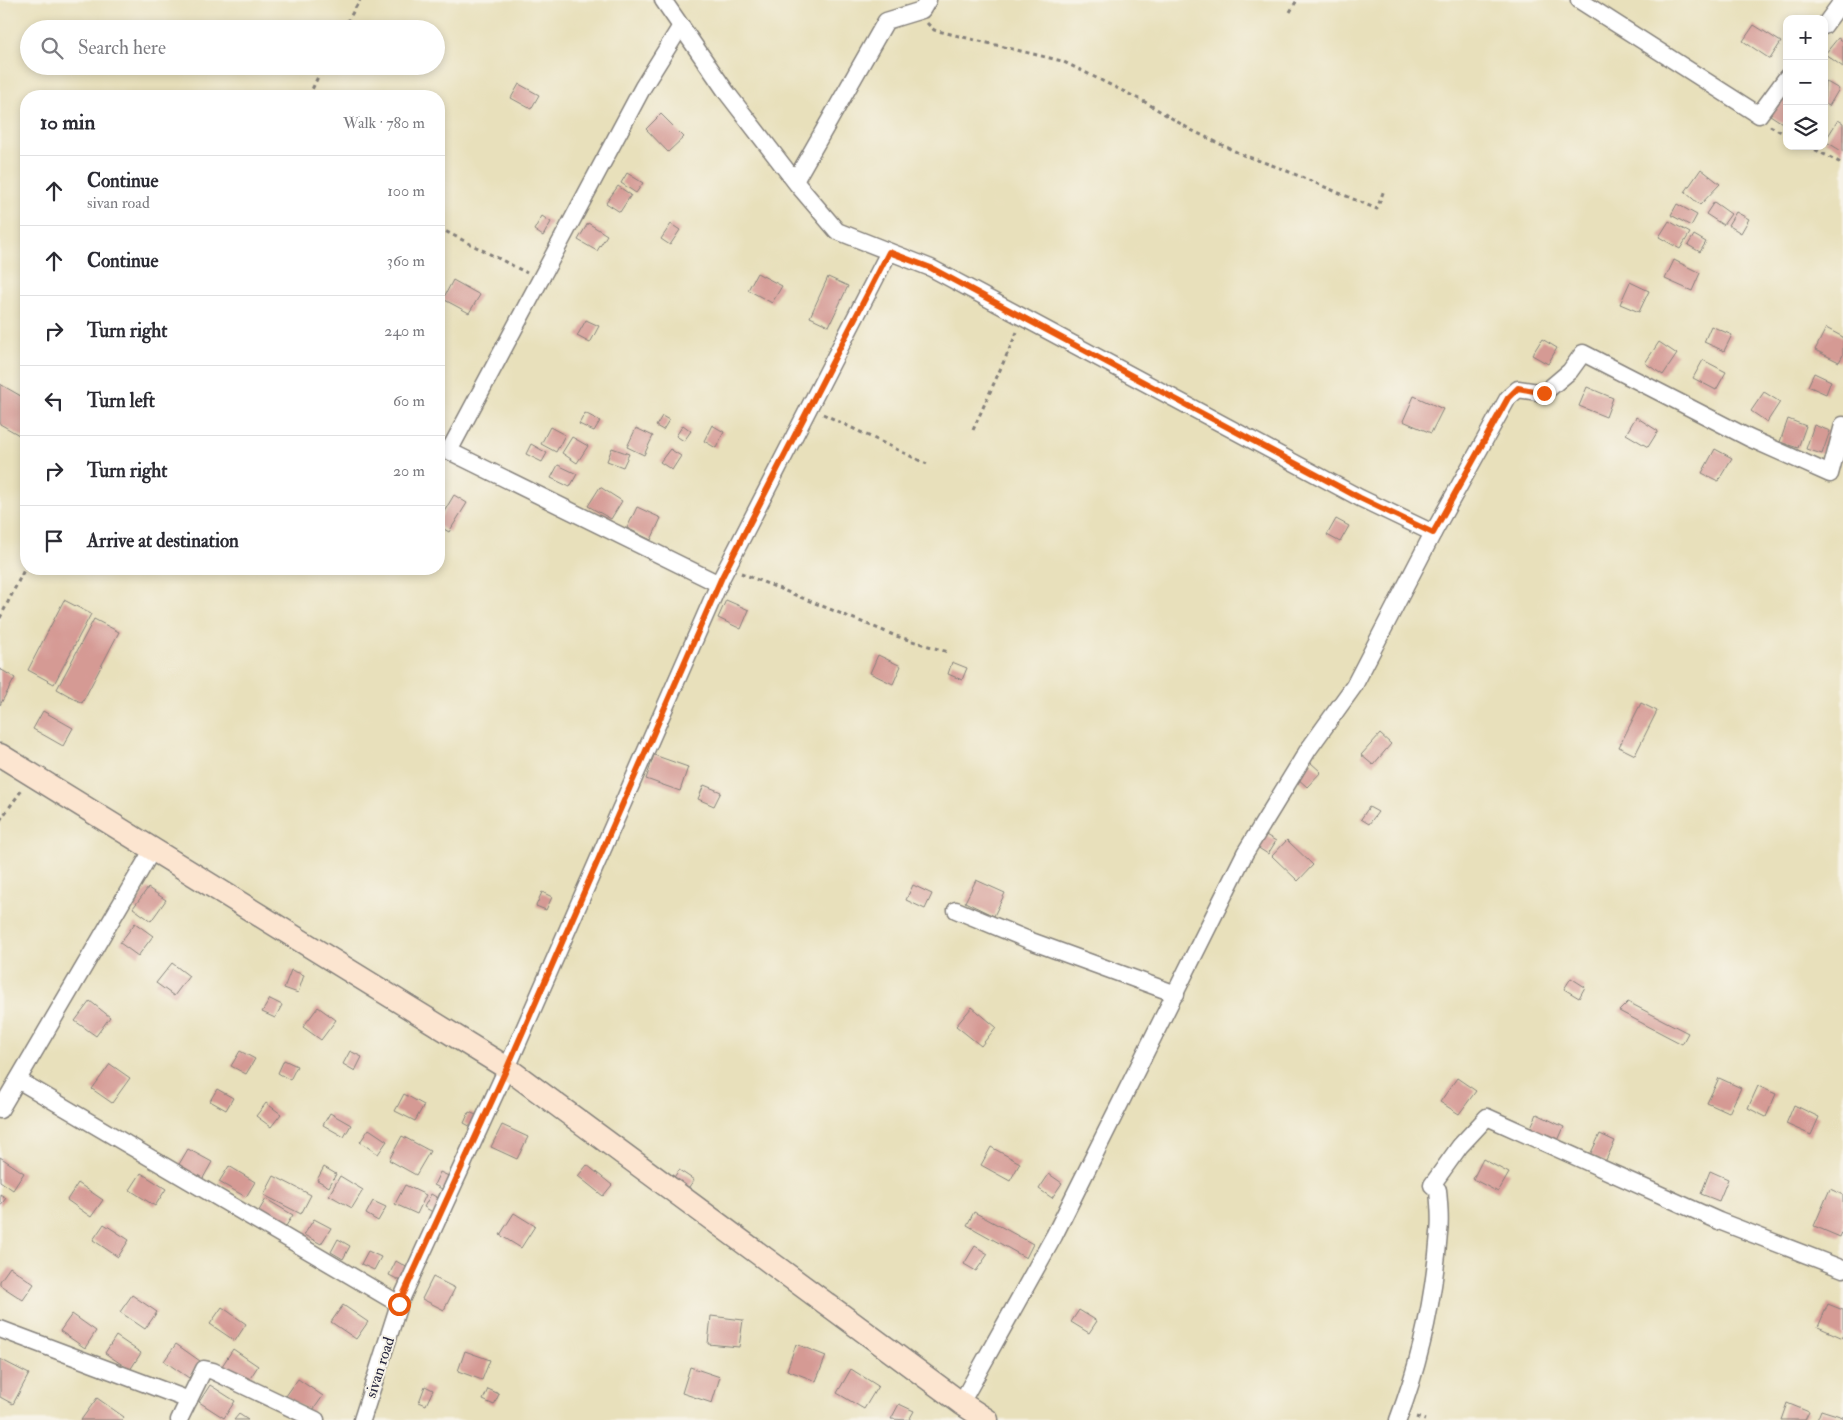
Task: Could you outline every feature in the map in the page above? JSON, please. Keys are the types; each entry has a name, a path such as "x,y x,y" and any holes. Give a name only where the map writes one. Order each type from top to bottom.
{"street":[{"path":"663,0 727,93 794,181 837,231 931,268 1360,498 1433,533"},
{"path":"794,181 886,21 922,10 928,0"},
{"path":"1579,0 1759,115 1783,82"},
{"path":"1828,21 1843,0"},
{"path":"681,26 643,87 449,451 719,584"},
{"name":"sivan road","path":"362,1420 399,1304 507,1068 719,584 889,252"},
{"path":"961,1403 1054,1236 1246,853 1308,750 1354,686 1433,533 1508,398 1518,388 1544,393 1570,371 1583,353 1749,438 1830,474 1843,426"},
{"path":"0,754 507,1068 961,1403 987,1420"},
{"path":"0,1110 153,850"},
{"path":"956,910 1031,941 1176,994"},
{"path":"18,1080 399,1304"},
{"path":"1398,1420 1422,1349 1428,1315 1440,1231 1438,1190 1432,1185 1460,1146 1487,1117 1719,1221 1843,1269"},
{"path":"0,1329 190,1400"},
{"path":"179,1420 204,1370 213,1371 316,1420"}],"path":[{"path":"349,20 360,0"},
{"path":"1290,12 1297,0"},
{"path":"916,12 934,30 1062,61 1145,102 1190,130 1243,155 1280,168 1377,209 1384,190"},
{"path":"312,90 319,75"},
{"path":"1816,150 1843,164"},
{"path":"445,231 541,280"},
{"path":"973,430 1024,318"},
{"path":"809,407 927,464"},
{"path":"727,567 896,636 948,652"},
{"path":"0,618 22,575"},
{"path":"0,820 33,775"}],"building":[{"path":"1754,25 1781,42 1770,59 1743,41"},
{"path":"1838,38 1843,41 1843,67 1828,56 1828,50"},
{"path":"1828,83 1839,89 1828,105"},
{"path":"519,84 539,95 531,109 511,98"},
{"path":"1783,94 1783,123 1770,115"},
{"path":"661,114 684,137 668,152 646,129"},
{"path":"1838,120 1843,123 1843,152 1828,143 1828,136"},
{"path":"1701,169 1720,184 1700,205 1685,192"},
{"path":"627,173 643,183 636,193 621,183"},
{"path":"618,186 631,195 620,212 606,203"},
{"path":"1714,202 1731,214 1723,225 1706,214"},
{"path":"1677,204 1697,215 1691,226 1671,215"},
{"path":"1736,212 1749,219 1741,233 1728,225"},
{"path":"542,216 551,222 543,236 534,230"},
{"path":"1669,221 1690,233 1680,249 1659,237"},
{"path":"588,223 607,235 597,251 578,240"},
{"path":"671,224 680,230 670,245 661,239"},
{"path":"1694,235 1706,242 1700,252 1688,245"},
{"path":"1674,260 1700,273 1692,291 1665,279"},
{"path":"757,273 782,286 772,303 748,290"},
{"path":"828,277 848,286 829,326 810,317"},
{"path":"453,280 480,295 469,313 445,300 445,295"},
{"path":"1630,282 1649,291 1639,312 1620,304"},
{"path":"586,320 599,326 590,343 577,336"},
{"path":"1711,326 1732,335 1724,351 1704,342"},
{"path":"1826,328 1843,337 1843,355 1839,362 1815,350"},
{"path":"1542,339 1557,348 1548,364 1532,355"},
{"path":"1659,342 1677,354 1663,375 1645,363"},
{"path":"1703,360 1726,372 1716,390 1693,378"},
{"path":"1814,373 1831,381 1826,394 1808,386"},
{"path":"0,384 20,396 20,436 0,424"},
{"path":"1587,387 1613,398 1606,417 1579,406"},
{"path":"1764,392 1780,402 1767,422 1751,411"},
{"path":"1414,396 1443,409 1431,433 1403,421"},
{"path":"585,413 600,421 594,431 579,424"},
{"path":"662,416 669,420 663,430 656,426"},
{"path":"1636,417 1658,431 1648,447 1626,434"},
{"path":"1788,419 1806,426 1798,448 1780,442"},
{"path":"683,425 691,431 684,441 676,436"},
{"path":"712,425 724,432 716,448 704,441"},
{"path":"1814,425 1830,431 1822,454 1806,449"},
{"path":"550,427 565,435 556,452 541,444"},
{"path":"636,428 653,436 644,455 627,447"},
{"path":"572,437 588,446 577,463 562,453"},
{"path":"531,444 547,453 542,462 526,454"},
{"path":"612,448 629,454 623,467 607,461"},
{"path":"670,449 681,456 672,470 660,462"},
{"path":"1715,449 1732,458 1718,481 1702,473"},
{"path":"558,465 577,474 570,487 551,478"},
{"path":"600,487 622,501 611,519 588,506"},
{"path":"454,495 467,503 449,532 445,530 445,510"},
{"path":"637,507 661,518 651,540 627,528"},
{"path":"1336,519 1349,526 1340,542 1327,535"},
{"path":"64,600 91,614 54,684 28,670"},
{"path":"726,600 749,610 741,629 718,618"},
{"path":"94,619 119,632 82,703 57,689"},
{"path":"878,655 901,666 893,684 870,673"},
{"path":"952,662 967,668 962,680 948,674"},
{"path":"0,669 15,678 0,705"},
{"path":"1641,703 1657,711 1635,755 1619,747"},
{"path":"43,711 73,728 63,746 33,729"},
{"path":"1380,734 1391,744 1373,765 1361,755"},
{"path":"654,755 688,767 680,791 646,779"},
{"path":"1310,762 1321,772 1307,787 1296,777"},
{"path":"704,785 721,792 714,806 698,799"},
{"path":"1369,807 1378,812 1369,824 1361,819"},
{"path":"1264,834 1276,841 1268,854 1257,847"},
{"path":"1287,840 1313,865 1298,881 1272,856"},
{"path":"976,880 1005,893 994,916 965,902"},
{"path":"913,885 932,894 925,909 906,900"},
{"path":"148,888 166,900 151,921 133,908"},
{"path":"542,892 552,897 546,910 536,906"},
{"path":"135,923 153,936 138,956 120,943"},
{"path":"172,963 189,976 174,996 156,983"},
{"path":"291,970 304,975 298,993 284,988"},
{"path":"1571,978 1585,987 1579,998 1564,989"},
{"path":"270,999 282,1005 275,1018 262,1012"},
{"path":"90,1001 110,1017 96,1036 75,1021"},
{"path":"1628,1002 1688,1033 1682,1044 1619,1011"},
{"path":"318,1007 336,1020 321,1040 303,1027"},
{"path":"972,1007 996,1027 981,1046 956,1026"},
{"path":"240,1051 255,1059 246,1074 231,1066"},
{"path":"350,1051 362,1057 355,1071 343,1064"},
{"path":"284,1060 297,1066 290,1080 278,1073"},
{"path":"110,1064 130,1078 112,1103 92,1089"},
{"path":"1457,1078 1476,1091 1459,1114 1440,1102"},
{"path":"1719,1078 1741,1088 1729,1113 1707,1103"},
{"path":"1758,1086 1776,1094 1766,1117 1748,1108"},
{"path":"217,1089 233,1098 226,1110 210,1101"},
{"path":"404,1094 424,1105 415,1121 395,1111"},
{"path":"266,1103 281,1114 271,1127 256,1116"},
{"path":"1794,1105 1819,1117 1811,1135 1786,1124"},
{"path":"469,1112 481,1117 475,1129 464,1123"},
{"path":"330,1113 351,1125 344,1137 323,1125"},
{"path":"1537,1114 1564,1127 1557,1143 1529,1131"},
{"path":"502,1125 528,1137 517,1159 491,1147"},
{"path":"369,1129 387,1141 378,1154 360,1142"},
{"path":"1600,1134 1615,1141 1605,1162 1590,1155"},
{"path":"402,1136 430,1151 416,1175 389,1160"},
{"path":"991,1147 1020,1163 1010,1181 981,1165"},
{"path":"188,1149 212,1162 202,1180 178,1166"},
{"path":"0,1157 24,1173 13,1190 0,1181"},
{"path":"1483,1159 1509,1173 1498,1192 1473,1179"},
{"path":"587,1165 612,1185 603,1196 578,1176"},
{"path":"229,1166 255,1182 246,1197 219,1182"},
{"path":"324,1167 336,1174 329,1187 317,1180"},
{"path":"679,1170 694,1180 683,1195 668,1186"},
{"path":"1710,1171 1728,1179 1719,1201 1701,1194"},
{"path":"440,1172 453,1178 446,1191 434,1185"},
{"path":"141,1173 166,1189 155,1206 130,1190"},
{"path":"1049,1174 1062,1183 1052,1198 1039,1189"},
{"path":"274,1176 311,1195 301,1214 264,1195"},
{"path":"340,1176 363,1190 352,1208 329,1195"},
{"path":"78,1183 103,1200 91,1217 67,1200"},
{"path":"405,1185 426,1195 417,1214 395,1204"},
{"path":"1830,1189 1843,1195 1843,1230 1840,1237 1814,1226"},
{"path":"0,1194 6,1198 0,1206"},
{"path":"431,1194 443,1201 436,1214 424,1207"},
{"path":"266,1199 293,1215 284,1229 257,1214"},
{"path":"373,1201 386,1207 378,1221 366,1214"},
{"path":"974,1212 1033,1244 1026,1258 967,1225"},
{"path":"514,1213 535,1226 521,1248 500,1235"},
{"path":"314,1219 331,1228 321,1244 304,1235"},
{"path":"104,1224 129,1240 118,1257 93,1240"},
{"path":"338,1239 350,1246 343,1259 331,1252"},
{"path":"975,1246 988,1254 976,1271 964,1264"},
{"path":"368,1251 381,1257 374,1270 361,1264"},
{"path":"396,1261 408,1268 401,1281 389,1275"},
{"path":"10,1267 34,1284 23,1300 0,1285 0,1281"},
{"path":"433,1277 455,1288 444,1310 422,1299"},
{"path":"132,1295 157,1312 145,1329 120,1312"},
{"path":"1828,1304 1843,1310 1843,1338 1818,1327"},
{"path":"343,1305 368,1322 356,1339 331,1322"},
{"path":"222,1307 246,1324 235,1341 210,1324"},
{"path":"1079,1310 1097,1321 1089,1333 1071,1322"},
{"path":"72,1314 96,1331 85,1348 60,1331"},
{"path":"711,1316 743,1320 739,1347 708,1344"},
{"path":"116,1336 141,1353 130,1370 105,1353"},
{"path":"176,1344 200,1361 189,1378 164,1361"},
{"path":"796,1344 826,1356 816,1381 787,1370"},
{"path":"233,1349 258,1366 247,1383 222,1366"},
{"path":"465,1351 490,1360 482,1380 458,1371"},
{"path":"0,1359 29,1374 13,1404 0,1397"},
{"path":"690,1367 720,1377 712,1403 682,1393"},
{"path":"851,1369 878,1386 864,1409 837,1393"},
{"path":"298,1379 323,1396 311,1413 286,1396"},
{"path":"210,1385 235,1401 224,1418 199,1402"},
{"path":"425,1386 433,1390 426,1405 419,1402"},
{"path":"488,1389 499,1394 494,1405 483,1400"},
{"path":"97,1398 124,1417 122,1420 81,1420"},
{"path":"1787,1403 1809,1412 1805,1420 1781,1420"},
{"path":"899,1404 914,1411 909,1420 891,1419"},
{"path":"1821,1410 1843,1417 1843,1420 1817,1420"},
{"path":"239,1414 248,1420 234,1420"}],"route":[{"path":"399,1304 507,1068 722,577 889,252 931,268 1360,498 1433,533 1508,398 1518,388 1544,393"}]}
